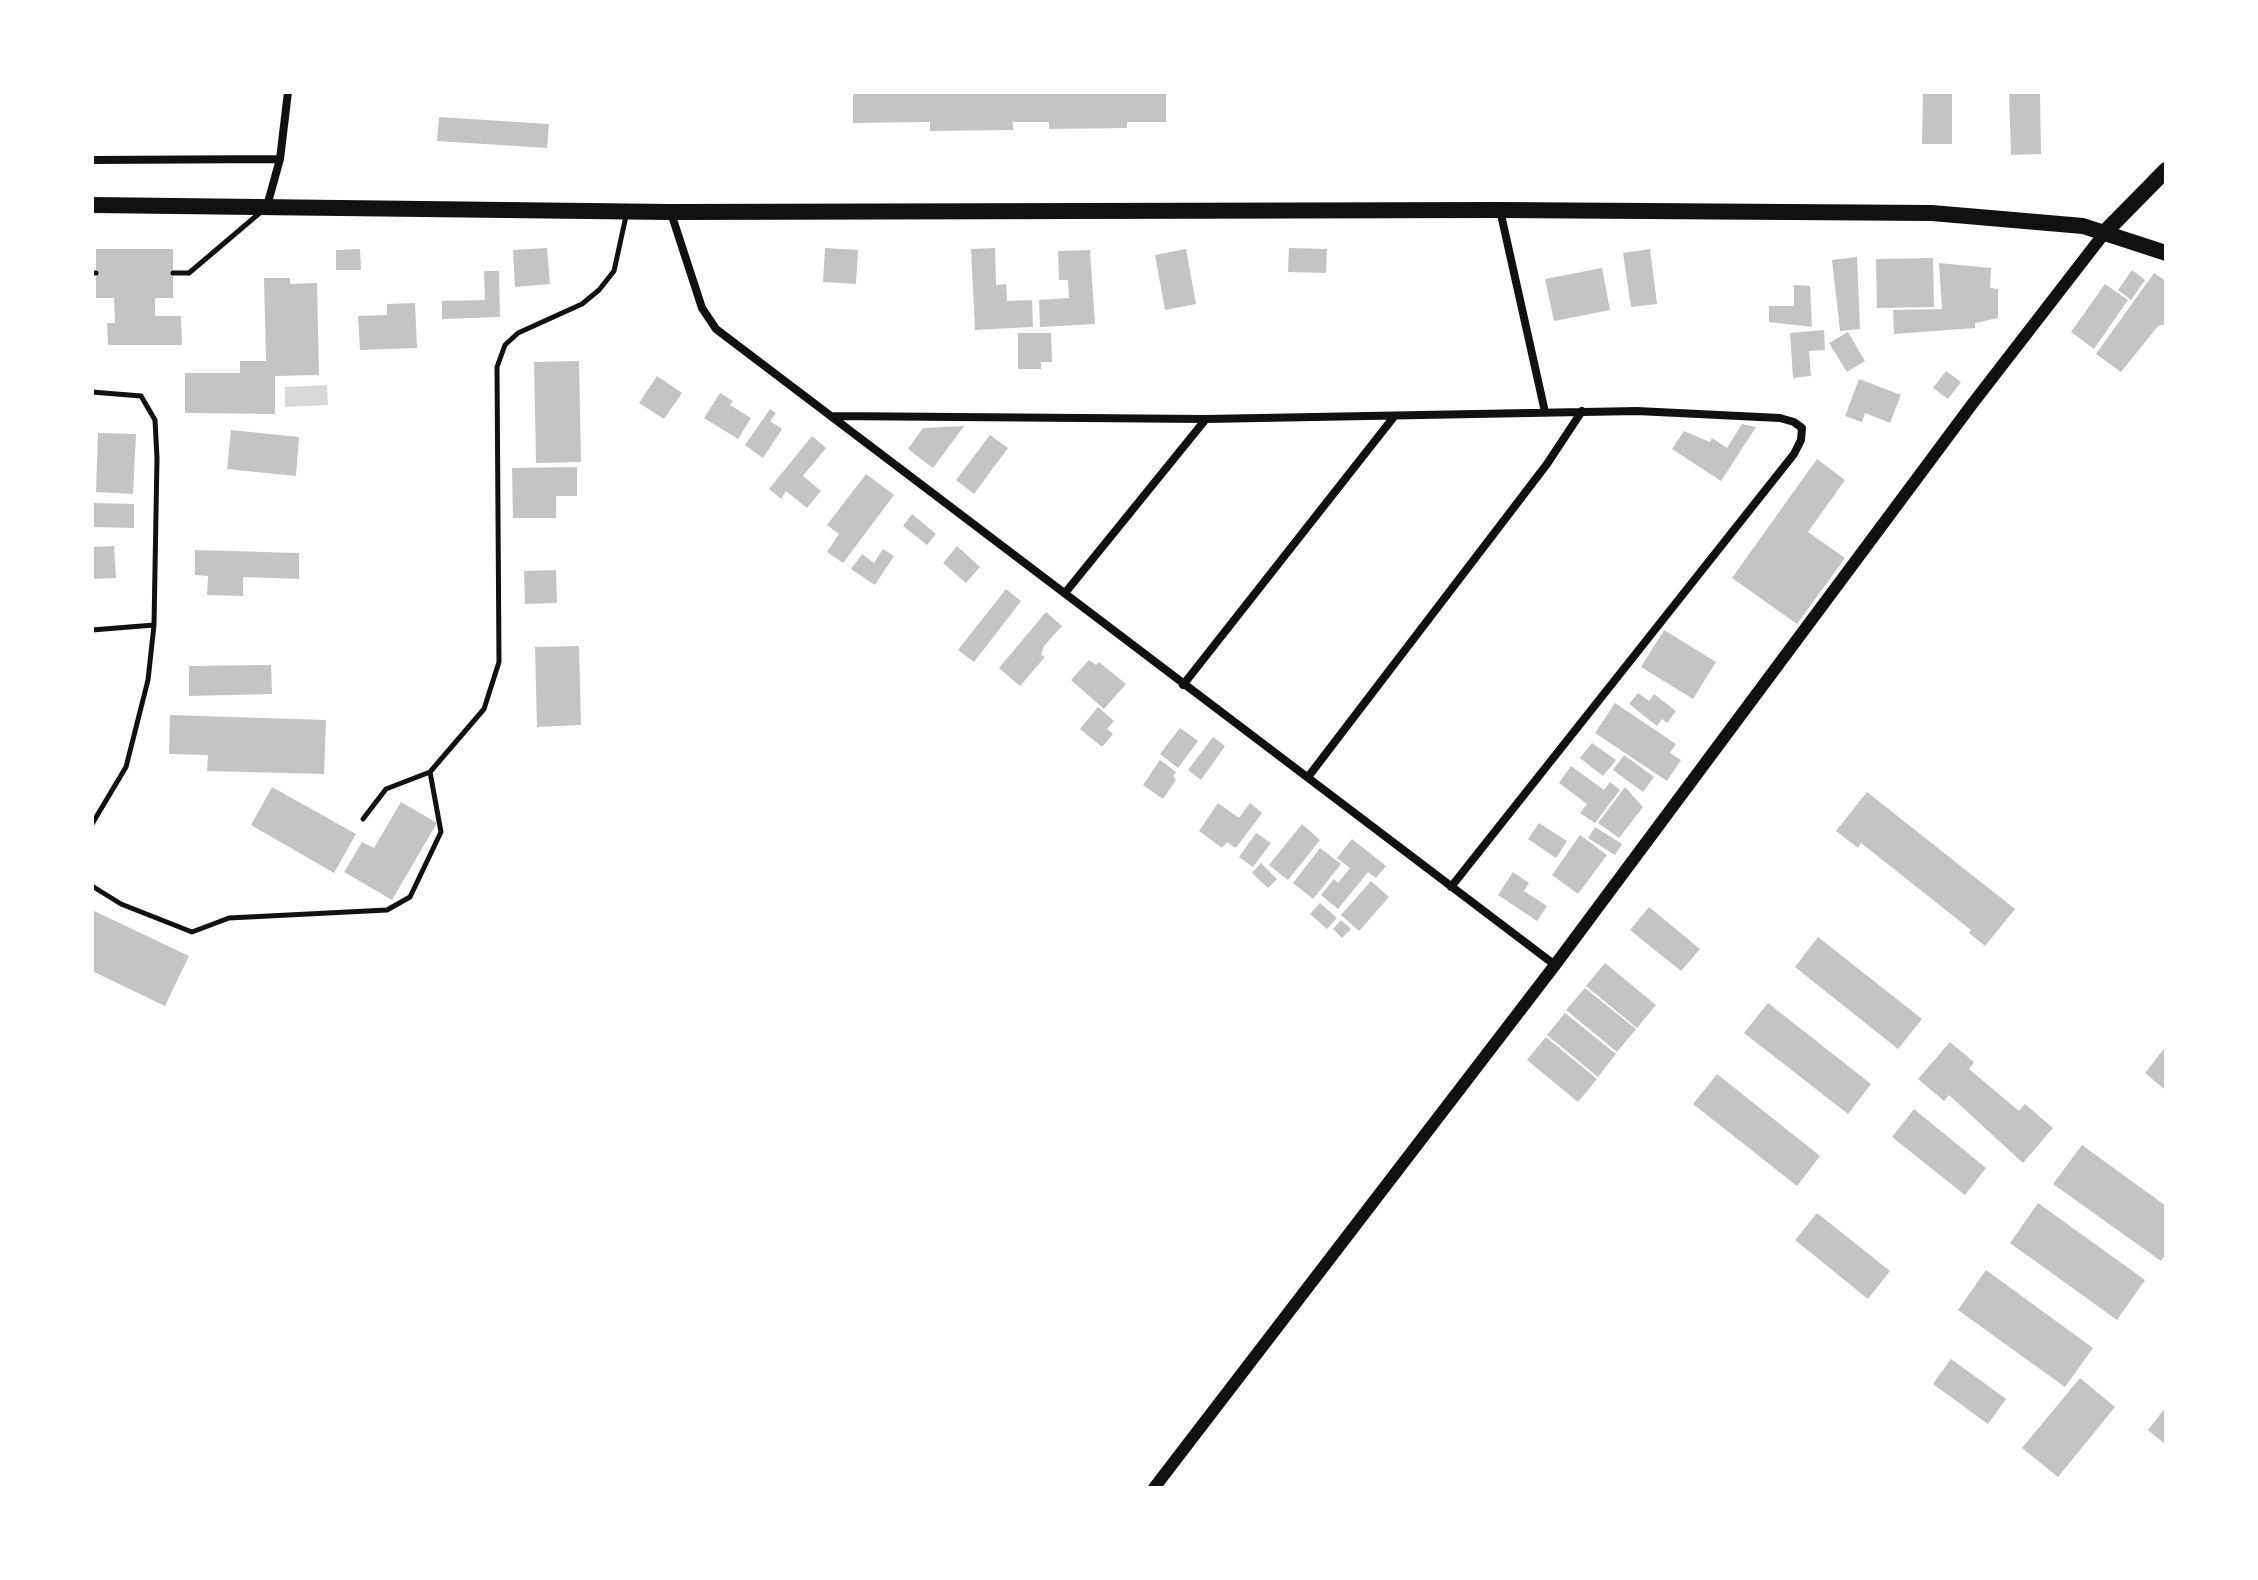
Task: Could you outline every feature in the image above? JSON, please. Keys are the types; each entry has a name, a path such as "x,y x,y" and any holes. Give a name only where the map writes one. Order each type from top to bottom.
{"main road":[{"path":"2106,231 2166,170"},
{"path":"92,205 670,212 1500,210 1932,213 2000,217 2106,231 2166,253"}],"street":[{"path":"267,206 280,159 288,92"},
{"path":"92,160 280,159"},
{"path":"1500,210 1545,412"},
{"path":"670,212 702,308 711,322 1183,685 1555,965"},
{"path":"1154,1488 1555,965 1973,403 2106,231"},
{"path":"832,416 1393,418 1582,411 1780,418 1802,428 1801,440 1451,887"},
{"path":"1308,777 1547,464 1582,411"},
{"path":"1183,685 1393,418"},
{"path":"1065,593 1206,419"}],"lane":[{"path":"173,273 189,273 267,206"},
{"path":"363,819 386,789 430,772 484,709 499,662 497,367 505,345 518,333 582,304 599,290 614,271 627,211"},
{"path":"92,392 141,396 155,420 154,625 148,680 126,767 92,824"},
{"path":"92,630 154,625"},
{"path":"92,886 121,904 192,932 229,918 387,910 401,905 410,897 441,832 430,772"}],"shaded area":[{"path":"327,385 328,405 285,407 285,387"}],"building":[{"path":"853,92 1166,92 1166,122 1127,122 1127,128 1049,129 1049,122 1013,122 1013,130 930,131 930,122 853,123"},
{"path":"1923,92 1952,92 1952,144 1922,144"},
{"path":"2009,92 2040,92 2041,154 2011,155"},
{"path":"439,117 549,124 547,148 437,141"},
{"path":"547,248 550,284 515,287 513,250"},
{"path":"825,248 858,250 856,284 823,282"},
{"path":"995,248 996,285 1006,284 1007,301 1032,300 1033,327 975,330 971,249"},
{"path":"1289,248 1327,249 1326,273 1288,272"},
{"path":"96,249 173,249 173,298 155,298 155,316 181,316 182,345 108,345 107,323 115,323 114,298 96,298"},
{"path":"360,249 361,270 336,270 336,250"},
{"path":"1186,249 1196,304 1165,310 1155,255"},
{"path":"1650,249 1657,304 1631,307 1623,253"},
{"path":"1090,250 1095,324 1040,327 1039,300 1069,298 1068,280 1059,280 1058,251"},
{"path":"1857,257 1860,329 1840,331 1832,260"},
{"path":"1933,258 1934,307 1877,308 1876,259"},
{"path":"1939,263 1991,268 1990,288 1998,289 1998,318 1975,323 1975,328 1894,334 1893,310 1942,309"},
{"path":"1602,268 1610,310 1554,321 1545,279"},
{"path":"2132,270 2145,280 2131,300 2118,290"},
{"path":"484,271 499,271 500,317 442,319 442,301 485,300"},
{"path":"2154,273 2166,281 2166,324 2158,326 2121,372 2096,354"},
{"path":"264,278 290,278 290,284 317,283 319,375 275,376 275,414 185,413 185,373 240,373 240,361 266,361"},
{"path":"2105,284 2128,300 2094,349 2071,332"},
{"path":"1794,285 1810,286 1812,327 1769,322 1769,306 1794,306"},
{"path":"415,303 417,348 360,350 358,316 387,315 387,304"},
{"path":"1824,330 1825,350 1809,351 1811,376 1793,378 1790,333"},
{"path":"1848,332 1865,361 1847,372 1829,343"},
{"path":"1018,333 1051,333 1052,362 1041,362 1041,369 1018,369"},
{"path":"579,361 581,462 536,463 534,362"},
{"path":"1946,371 1961,382 1948,399 1933,388"},
{"path":"657,376 682,393 664,419 639,403"},
{"path":"1859,379 1901,395 1890,423 1865,413 1862,422 1845,416"},
{"path":"720,393 733,401 730,405 751,418 738,439 704,418"},
{"path":"770,409 776,413 770,421 782,429 763,458 745,445"},
{"path":"1742,424 1756,427 1721,481 1672,449 1684,431 1710,442 1712,438 1727,448"},
{"path":"964,426 933,468 908,449 923,428"},
{"path":"231,430 299,437 296,476 227,469"},
{"path":"98,433 136,434 133,494 96,492"},
{"path":"990,435 1008,448 974,494 956,480"},
{"path":"812,436 826,448 803,476 821,491 807,508 786,491 781,499 769,489"},
{"path":"1817,459 1845,480 1808,532 1845,558 1797,624 1732,578"},
{"path":"577,467 577,496 556,496 556,518 513,518 512,468"},
{"path":"866,474 894,495 843,563 827,552 839,534 827,525"},
{"path":"92,503 134,504 134,528 92,527"},
{"path":"912,514 936,534 927,545 903,526"},
{"path":"114,546 116,578 92,579 92,547"},
{"path":"957,546 980,567 966,583 943,563"},
{"path":"883,549 894,556 875,585 851,569 862,554 874,563"},
{"path":"195,550 299,553 299,579 243,577 243,596 207,595 208,576 195,575"},
{"path":"556,570 557,603 525,604 524,571"},
{"path":"1006,589 1021,601 974,662 958,650"},
{"path":"1046,612 1062,626 1044,646 1041,655 1045,657 1020,686 999,668"},
{"path":"1664,630 1716,662 1693,699 1641,667"},
{"path":"579,646 581,725 537,727 535,647"},
{"path":"1089,660 1096,665 1099,662 1126,684 1104,709 1071,680"},
{"path":"271,665 272,694 189,696 189,666"},
{"path":"1638,693 1649,701 1654,694 1676,711 1667,723 1662,719 1657,726 1629,704"},
{"path":"1615,703 1676,744 1670,753 1681,760 1667,781 1595,733"},
{"path":"1098,707 1114,721 1107,729 1113,734 1102,747 1080,729"},
{"path":"170,715 326,720 324,774 207,771 208,755 169,754"},
{"path":"1180,728 1198,741 1178,768 1160,754"},
{"path":"1213,737 1225,746 1201,780 1188,770"},
{"path":"1592,743 1616,760 1603,776 1580,758"},
{"path":"1624,755 1654,777 1643,792 1613,770"},
{"path":"1160,760 1176,772 1173,776 1176,780 1163,799 1143,785"},
{"path":"1571,766 1604,790 1610,782 1620,790 1595,823 1580,813 1587,804 1559,783"},
{"path":"272,787 356,834 334,873 251,825"},
{"path":"1625,787 1643,807 1619,838 1598,823"},
{"path":"1867,792 2015,909 1985,946 1969,933 1971,930 1861,843 1858,848 1836,831"},
{"path":"401,802 437,823 392,900 344,872 362,842 374,848"},
{"path":"1218,803 1239,818 1250,803 1262,813 1236,848 1227,842 1222,848 1199,831"},
{"path":"1539,823 1567,841 1556,858 1528,839"},
{"path":"1302,824 1320,840 1288,880 1269,865"},
{"path":"1595,827 1622,844 1615,855 1588,838"},
{"path":"1256,833 1271,843 1253,867 1239,857"},
{"path":"1580,835 1607,855 1578,894 1552,875"},
{"path":"1352,839 1386,866 1376,878 1368,872 1338,909 1321,895 1334,879 1338,883 1350,868 1337,858"},
{"path":"1320,848 1341,864 1313,899 1293,883"},
{"path":"1261,863 1277,879 1268,888 1252,873"},
{"path":"1513,872 1529,883 1524,891 1547,906 1537,921 1498,895"},
{"path":"1371,881 1389,897 1359,931 1341,915"},
{"path":"1320,903 1337,918 1327,929 1310,914"},
{"path":"1649,907 1700,949 1681,971 1630,930"},
{"path":"92,910 189,956 165,1006 92,971"},
{"path":"1341,920 1351,929 1342,938 1333,929"},
{"path":"1818,937 1922,1019 1898,1049 1795,967"},
{"path":"1605,963 1656,1005 1637,1028 1586,986"},
{"path":"1585,988 1636,1029 1617,1052 1566,1010"},
{"path":"1768,1003 1871,1084 1848,1114 1744,1033"},
{"path":"1565,1013 1616,1054 1598,1077 1547,1035"},
{"path":"1546,1037 1597,1079 1578,1102 1527,1060"},
{"path":"1950,1042 1974,1062 1969,1069 2019,1111 2025,1104 2053,1128 2023,1163 1949,1095 1944,1101 1918,1079"},
{"path":"2166,1046 2166,1086 2164,1089 2145,1073"},
{"path":"1717,1074 1820,1156 1797,1186 1693,1104"},
{"path":"1914,1109 1986,1168 1965,1195 1892,1137"},
{"path":"2082,1145 2166,1206 2166,1254 2161,1261 2053,1184"},
{"path":"2038,1203 2145,1280 2117,1320 2010,1243"},
{"path":"1817,1213 1890,1271 1868,1299 1795,1240"},
{"path":"1986,1270 2093,1348 2065,1387 1958,1310"},
{"path":"1951,1359 2006,1399 1988,1424 1933,1384"},
{"path":"2080,1378 2115,1407 2058,1477 2022,1448"},
{"path":"2166,1407 2166,1445 2148,1430"}]}
